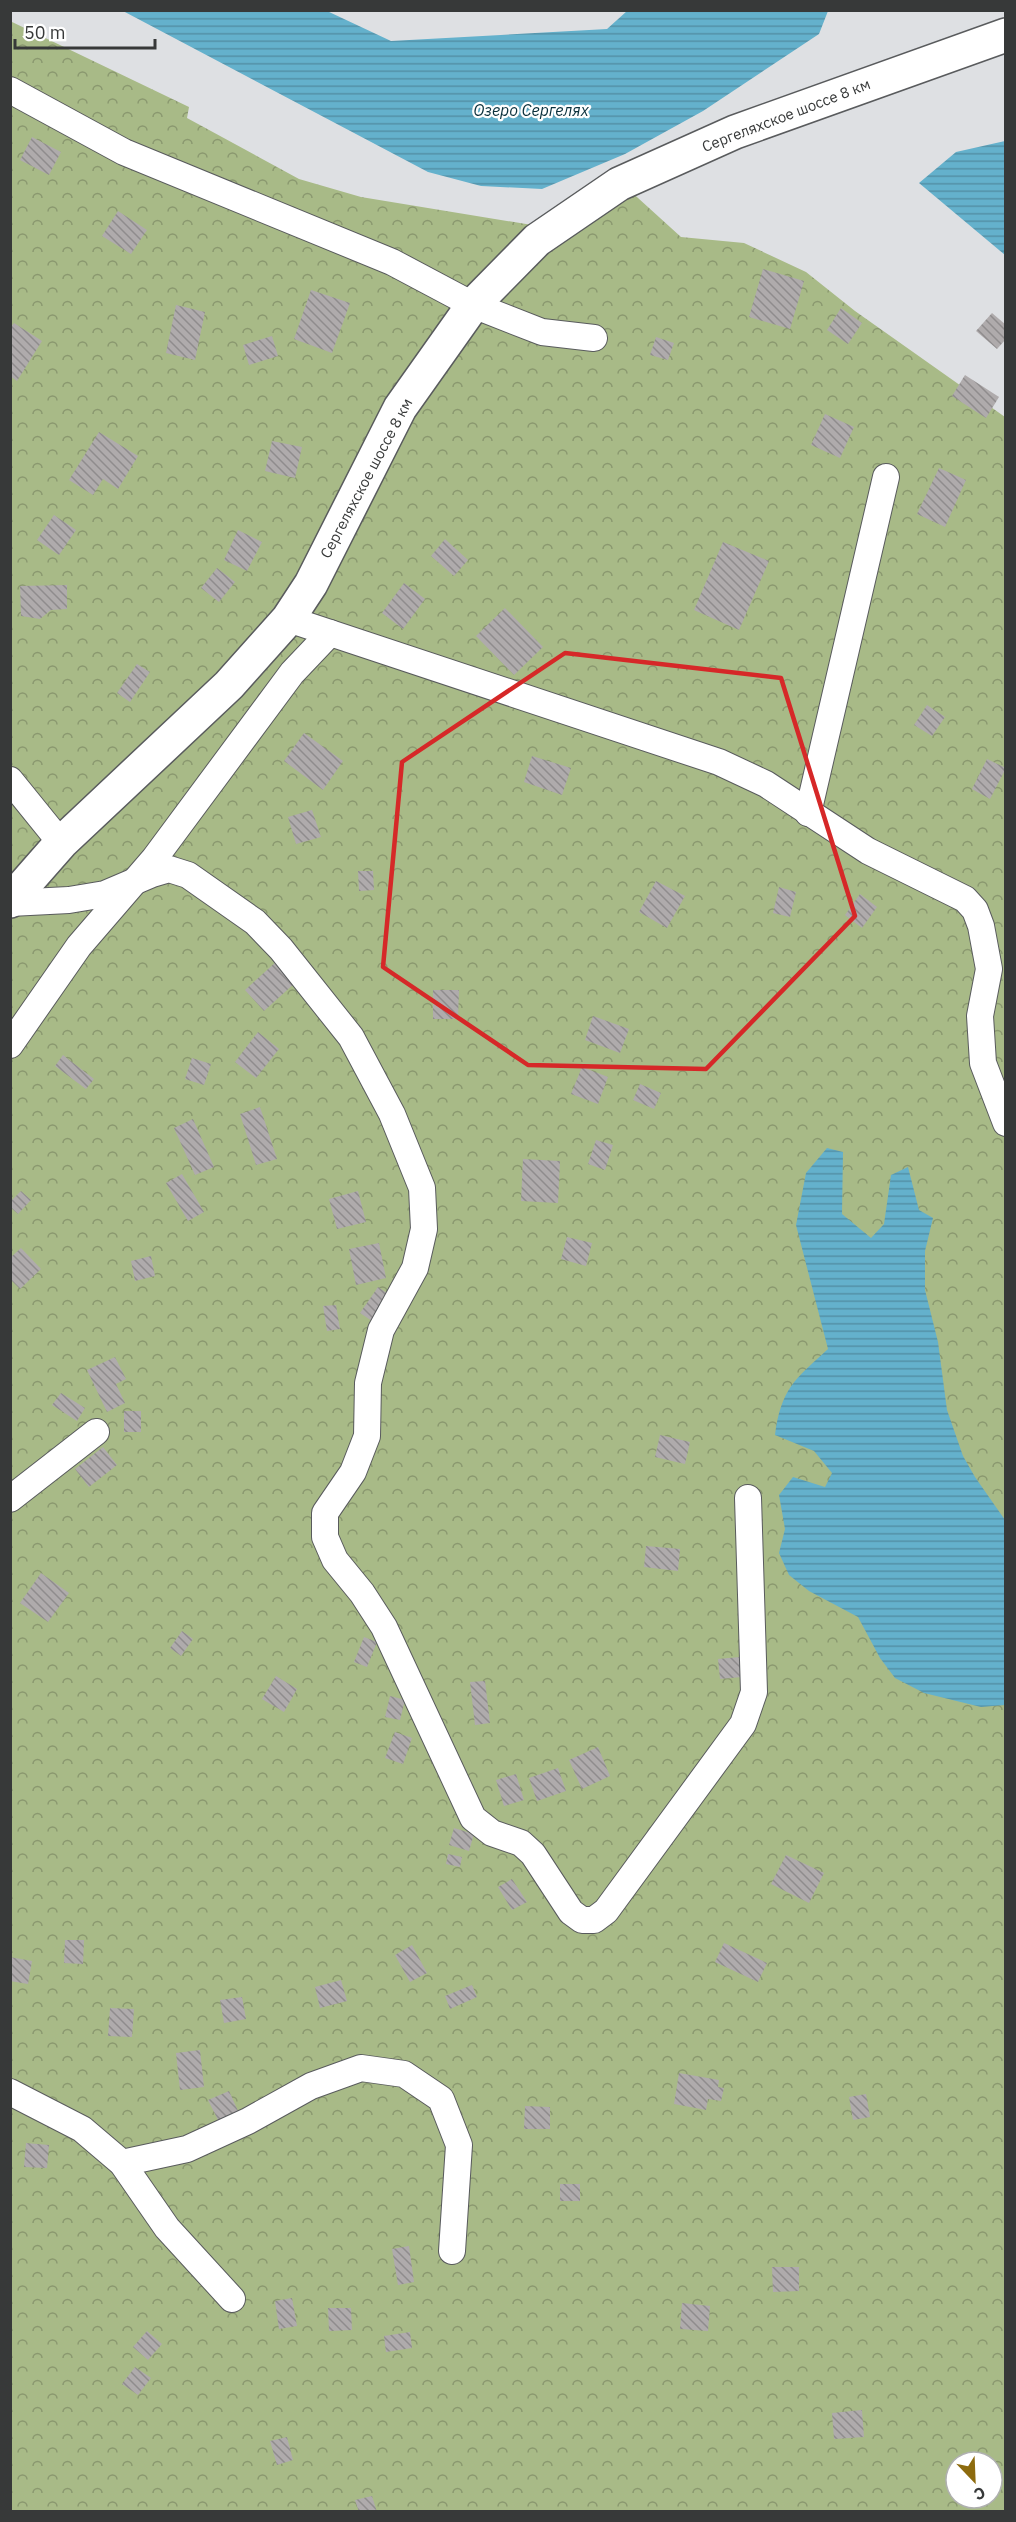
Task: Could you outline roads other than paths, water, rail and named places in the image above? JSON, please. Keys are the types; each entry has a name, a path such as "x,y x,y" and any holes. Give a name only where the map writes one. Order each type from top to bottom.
{"main road":[{"name":"Сергеляхское шоссе 8 км","path":"10,902 61,843 230,685 288,619 311,584 400,408 472,305 537,240 619,184 735,132 1005,35"}],"street":[{"path":"10,90 124,152 392,262 472,305 543,332 594,338"},
{"path":"808,813 886,477"},
{"path":"288,619 719,762 766,784 868,850 965,898 975,910 997,974 980,1016 983,1063 1005,1123"},
{"path":"10,1045 79,946 154,859 292,673 330,633"},
{"path":"10,780 61,843"},
{"path":"10,902 69,900 105,894 169,869 188,875 255,922 314,988 351,1037 392,1114 422,1188 424,1229 415,1268 381,1330 368,1383 367,1436 353,1472 325,1513 325,1537 335,1560 362,1593 384,1627 473,1818 492,1833 521,1843 533,1854 571,1912 582,1920 594,1920 606,1911 743,1724 753,1692 748,1498"},
{"path":"10,1499 96,1432"},
{"path":"122,2163 187,2149 248,2121 311,2086 361,2068 404,2074 441,2099 459,2145 452,2251"},
{"path":"10,2092 82,2129 122,2163 167,2228 232,2299"}],"water":[{"name":"Озеро Сергелях","path":"123,11 327,11 391,41 607,29 627,11 828,11 819,34 703,111 625,154 542,189 481,186 428,172"},
{"path":"1006,141 1005,255 919,183 956,152"},
{"path":"827,1148 843,1152 842,1214 871,1238 884,1224 891,1175 908,1167 919,1210 933,1218 925,1251 925,1290 938,1342 947,1410 963,1456 1005,1520 1005,1705 981,1707 924,1693 895,1678 880,1658 858,1617 809,1591 789,1575 779,1553 785,1529 779,1495 793,1477 825,1487 832,1473 814,1451 775,1435 781,1406 791,1386 828,1349 796,1225 806,1173"}]}
